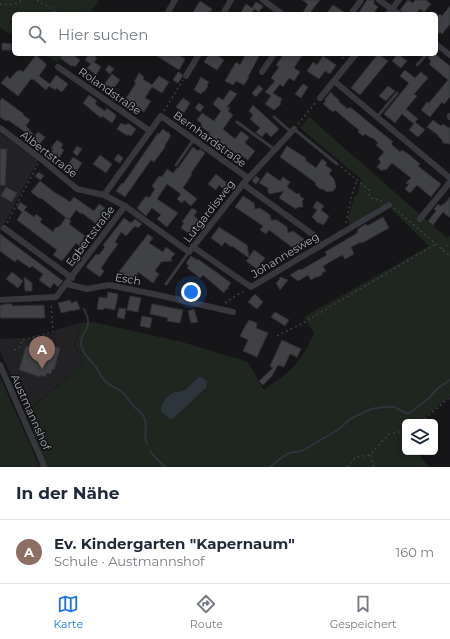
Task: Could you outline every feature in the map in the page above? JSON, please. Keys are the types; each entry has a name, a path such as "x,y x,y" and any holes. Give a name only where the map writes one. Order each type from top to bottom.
{"street":[{"path":"168,12 175,0"},
{"path":"224,12 231,0"},
{"path":"263,0 279,12"},
{"path":"352,12 361,0"},
{"path":"379,0 397,12"},
{"path":"389,12 399,0"},
{"path":"438,46 450,56"},
{"path":"186,76 198,56"},
{"path":"262,72 273,56"},
{"path":"320,98 354,56"},
{"name":"Rolandstraße","path":"58,67 150,131"},
{"path":"334,81 450,178"},
{"name":"Bernhardstraße","path":"104,196 161,116 248,178"},
{"name":"Albertstraße","path":"0,128 77,189 104,196 125,206 191,250"},
{"name":"Lutgardisweg","path":"191,250 248,178 292,130"},
{"path":"420,219 450,182"},
{"path":"243,184 315,236 321,246"},
{"name":"Johannesweg","path":"191,250 250,287 389,205"},
{"name":"Egbertstraße","path":"67,284 125,206"},
{"name":"Egbertstraße","path":"4,228 72,278"},
{"path":"0,300 56,297 67,284"},
{"name":"Esch","path":"67,284 87,289 109,285 234,312"},
{"name":"Austmannshof","path":"0,365 44,467"}],"lane":[{"path":"417,65 425,56"},
{"path":"377,117 397,93"},
{"path":"274,117 337,164"},
{"path":"237,122 274,149"},
{"path":"176,165 194,139"},
{"path":"166,284 191,250"}],"path":[{"path":"0,4 9,5 22,0"},
{"path":"37,0 51,8 54,12"},
{"path":"161,116 186,76"},
{"path":"292,130 320,98"},
{"path":"4,228 41,159"},
{"path":"337,164 369,190 369,196 389,205 450,256"},
{"path":"346,230 346,220 352,194 358,180"},
{"path":"441,249 450,243"},
{"path":"277,336 303,323 436,244"},
{"path":"216,308 250,287"},
{"path":"14,350 20,347 22,340 53,332 50,298"},
{"path":"424,419 450,397"},
{"path":"347,467 356,457 370,455 389,434 402,432"},
{"path":"370,455 374,467"}],"shaded area":[{"path":"0,0 99,0 91,12 12,12 12,35 0,28"},
{"path":"47,56 62,56 57,62"},
{"path":"309,117 447,238 450,235 450,396 423,419 402,419 402,455 419,455 429,467 47,467 26,413 84,363 75,345 81,323 93,322 182,342 248,362 264,390 291,369 307,348 314,333 304,317 429,246 392,210 388,202 350,225 348,219 354,197 358,193 361,179 300,128","holes":["196,378 208,384 207,387 173,419 170,419 176,391 185,390"]},
{"path":"0,133 38,161 0,232"},
{"path":"0,232 4,236 0,242"},
{"path":"81,323 74,345 84,363 27,411 0,351 0,339 23,338 24,340 55,333 55,330"},
{"path":"0,377 40,467 0,467"},
{"path":"199,377 207,382 207,387 173,419 170,419 161,411 165,400 172,393 185,390"}],"building":[{"path":"302,0 320,0 311,12 303,12 308,4"},
{"path":"367,0 374,0 374,4 378,7 374,12 359,12"},
{"path":"408,0 413,3 415,0 426,0 431,4 424,12 420,9 418,12 403,12 400,10"},
{"path":"200,1 212,9 210,12 193,12"},
{"path":"256,2 263,6 259,12 254,9 252,12 241,12 246,4 252,8"},
{"path":"333,5 344,12 328,12"},
{"path":"450,6 450,24 442,34 440,32 438,34 438,16 440,14 442,16"},
{"path":"2,43 12,44 11,50 2,50"},
{"path":"35,56 37,56 46,64 39,76 50,84 56,75 68,84 62,92 49,86 46,90 31,79 18,96 1,83 7,76 10,79 16,72 20,70 23,72"},
{"path":"62,56 75,56 80,60 75,67 72,65 71,66 60,58"},
{"path":"88,56 94,56 97,58 94,62 101,67 96,75 87,68 91,64 85,60"},
{"path":"157,56 180,56 185,59 179,70"},
{"path":"208,56 218,56 224,60 217,70 204,62"},
{"path":"245,56 259,56 244,85 236,81 233,85 225,81 236,62 240,65"},
{"path":"283,56 302,56 294,68 300,72 294,81 289,78 283,87 280,84 273,93 282,99 281,104 274,110 265,104 271,96 265,92 275,81 271,78 279,67 276,65"},
{"path":"323,56 336,65 330,74 325,71 319,79 307,71 313,62 317,65"},
{"path":"376,56 381,56 388,61 360,95 351,88"},
{"path":"396,56 401,56 407,61 401,68 392,61"},
{"path":"429,56 438,56 450,66 450,97 444,104 442,102 430,117 421,110 427,102 429,103 448,80 429,64 431,61 428,58"},
{"path":"109,65 114,69 110,74 105,70"},
{"path":"405,70 415,78 421,72 428,78 414,94 417,96 406,109 418,119 415,122 425,130 418,137 409,130 414,124 402,114 395,123 384,114 409,83 400,76"},
{"path":"178,72 182,74 182,77 178,83 173,80"},
{"path":"139,73 144,77 143,79 152,85 159,76 169,82 162,93 152,87 145,98 151,101 144,112 125,100 136,83 134,82"},
{"path":"112,74 120,80 113,89 108,85 105,89 102,87"},
{"path":"201,77 209,82 204,92 203,91 201,94 194,90"},
{"path":"303,84 308,87 301,98 295,94"},
{"path":"259,85 263,89 256,97 252,93"},
{"path":"388,86 395,91 386,101 379,96"},
{"path":"230,90 237,94 227,107 230,108 228,111 233,115 223,129 235,139 241,131 249,137 245,143 255,151 248,160 208,136 210,133 200,126 202,124 197,120 202,113 214,121 221,111 213,104 218,97 223,100"},
{"path":"331,92 339,100 339,102 348,109 350,107 393,142 391,144 400,152 402,150 407,153 420,164 418,166 441,184 431,197 417,185 410,193 405,189 409,184 406,183 411,178 392,163 386,170 384,169 382,171 377,167 381,162 378,159 384,152 376,145 378,143 373,138 365,134 363,136 358,132 359,130 335,110 333,112 323,104"},
{"path":"89,95 97,101 95,104 105,111 107,108 116,115 112,123 102,116 101,118 83,103"},
{"path":"2,98 30,120 26,126 34,135 32,137 8,120 6,121 0,117 0,101"},
{"path":"183,98 190,103 184,113 176,107"},
{"path":"199,103 204,107 200,112 195,108"},
{"path":"253,105 279,129 271,137 266,132 262,137 256,132 260,128 250,119 253,115 249,111"},
{"path":"433,120 441,126 443,124 450,128 450,144 443,143 438,135 427,127"},
{"path":"121,123 127,125 128,123 136,129 131,136 126,135 117,129"},
{"path":"163,129 171,135 165,147 154,162 151,160 125,197 116,191 122,183 123,184 158,133 159,134"},
{"path":"38,132 45,137 39,145 32,140"},
{"path":"57,140 63,144 61,148 64,150 59,158 51,153 53,149 51,148"},
{"path":"77,146 82,149 77,156 73,152"},
{"path":"287,146 306,158 305,160 316,168 322,159 327,163 325,165 332,170 329,174 334,179 336,187 333,191 327,192 320,189 315,184 316,183 280,157"},
{"path":"193,147 198,151 200,149 205,153 191,173 192,174 183,188 197,199 191,206 184,200 182,203 177,199 181,194 167,184 157,199 178,213 167,227 157,219 161,215 152,208 146,216 137,208 146,196 149,198 155,189 152,186 159,176 162,177 167,169 173,173"},
{"path":"0,149 7,149 5,186 0,185"},
{"path":"118,154 123,158 120,163 114,160"},
{"path":"100,155 112,164 106,173 93,164"},
{"path":"73,157 82,163 77,171 68,165"},
{"path":"39,172 44,176 40,180 35,176"},
{"path":"267,172 280,181 283,177 290,182 287,187 297,194 300,193 300,196 304,199 302,201 303,207 298,207 296,209 279,198 284,191 270,194 268,192 268,188 259,183"},
{"path":"216,174 228,184 224,190 219,185 216,190 208,184"},
{"path":"256,176 260,179 256,184 252,181"},
{"path":"40,181 70,202 74,197 94,211 99,204 105,208 100,215 106,219 100,227 76,210 69,220 31,192"},
{"path":"6,187 17,193 12,202 1,196"},
{"path":"243,196 254,203 255,209 260,208 270,215 271,220 277,220 287,227 288,233 293,231 304,239 296,250 269,230 266,234 260,230 263,226 235,207"},
{"path":"450,197 450,218 443,212 433,225 428,221 436,211 434,209 438,204 440,206 445,203"},
{"path":"317,201 324,206 321,210 329,216 323,225 318,223 312,217 317,210 313,207"},
{"path":"20,202 27,207 24,210 34,217 36,214 42,219 40,222 53,232 55,228 60,226 66,217 71,221 69,224 85,236 83,239 88,242 84,248 76,243 62,261 53,255 57,250 17,220 22,212 17,208"},
{"path":"192,208 197,211 194,216 201,222 201,225 191,235 181,228 184,223 182,222"},
{"path":"383,217 389,228 362,243 361,242 351,247 354,254 345,259 342,255 323,266 326,271 322,273 322,275 311,280 308,275 298,281 290,275 327,255 325,252 357,233 358,229 366,224 367,226"},
{"path":"124,218 131,223 135,219 142,224 138,228 135,226 126,236 121,232 115,242 118,244 101,268 104,271 100,277 86,267 96,254 99,255 105,247 103,245"},
{"path":"219,227 247,245 249,257 254,250 265,258 257,269 246,261 249,258 232,246 231,247 225,242 222,246 211,238"},
{"path":"0,234 63,281 58,287 54,283 50,288 39,280 43,274 32,266 30,268 17,259 15,262 0,251"},
{"path":"148,234 153,238 149,243 163,252 166,247 175,254 171,258 172,261 161,262 155,271 159,274 153,283 138,272 136,281 122,278 120,281 115,277"},
{"path":"191,256 197,260 198,259 231,283 224,293 203,275 200,278 187,268 189,266 186,263"},
{"path":"12,272 23,281 18,288 6,279"},
{"path":"24,277 32,283 32,291 25,291"},
{"path":"280,277 288,280 280,290 276,283"},
{"path":"108,292 118,294 115,310 104,308 103,310 97,309 99,297 107,298"},
{"path":"255,294 263,302 257,309 248,302"},
{"path":"130,296 141,298 138,312 127,310"},
{"path":"70,300 71,303 77,301 80,309 61,313 58,303"},
{"path":"12,304 12,306 44,305 45,318 0,318 0,305"},
{"path":"152,304 183,310 180,323 167,321 168,318 150,314"},
{"path":"119,308 126,309 124,319 117,317"},
{"path":"194,309 198,322 191,323 188,311"},
{"path":"275,312 289,320 285,326 271,317"},
{"path":"142,316 152,318 150,328 140,326"},
{"path":"249,320 257,323 256,328 268,333 257,357 243,351 248,340 240,336"},
{"path":"37,340 60,348 54,370 52,369 51,374 47,373 45,377 41,375 40,377 19,370 26,346 30,347 32,344 35,345"},
{"path":"282,340 301,349 297,357 290,354 284,367 278,365 272,376 263,385 259,381 273,368 270,366"}],"waterway":[{"path":"84,309 88,321 87,329 81,342 84,352 106,382 122,392 133,406 141,413 146,425 145,436 147,444"},
{"path":"270,467 289,453 302,451 339,429 350,419 371,409 394,407 406,413 410,413 430,397 438,388 450,380"},
{"path":"150,451 165,467"}],"place":[{"name":"Ev. Kindergarten \"Kapernaum\"","path":"42,369"}]}
